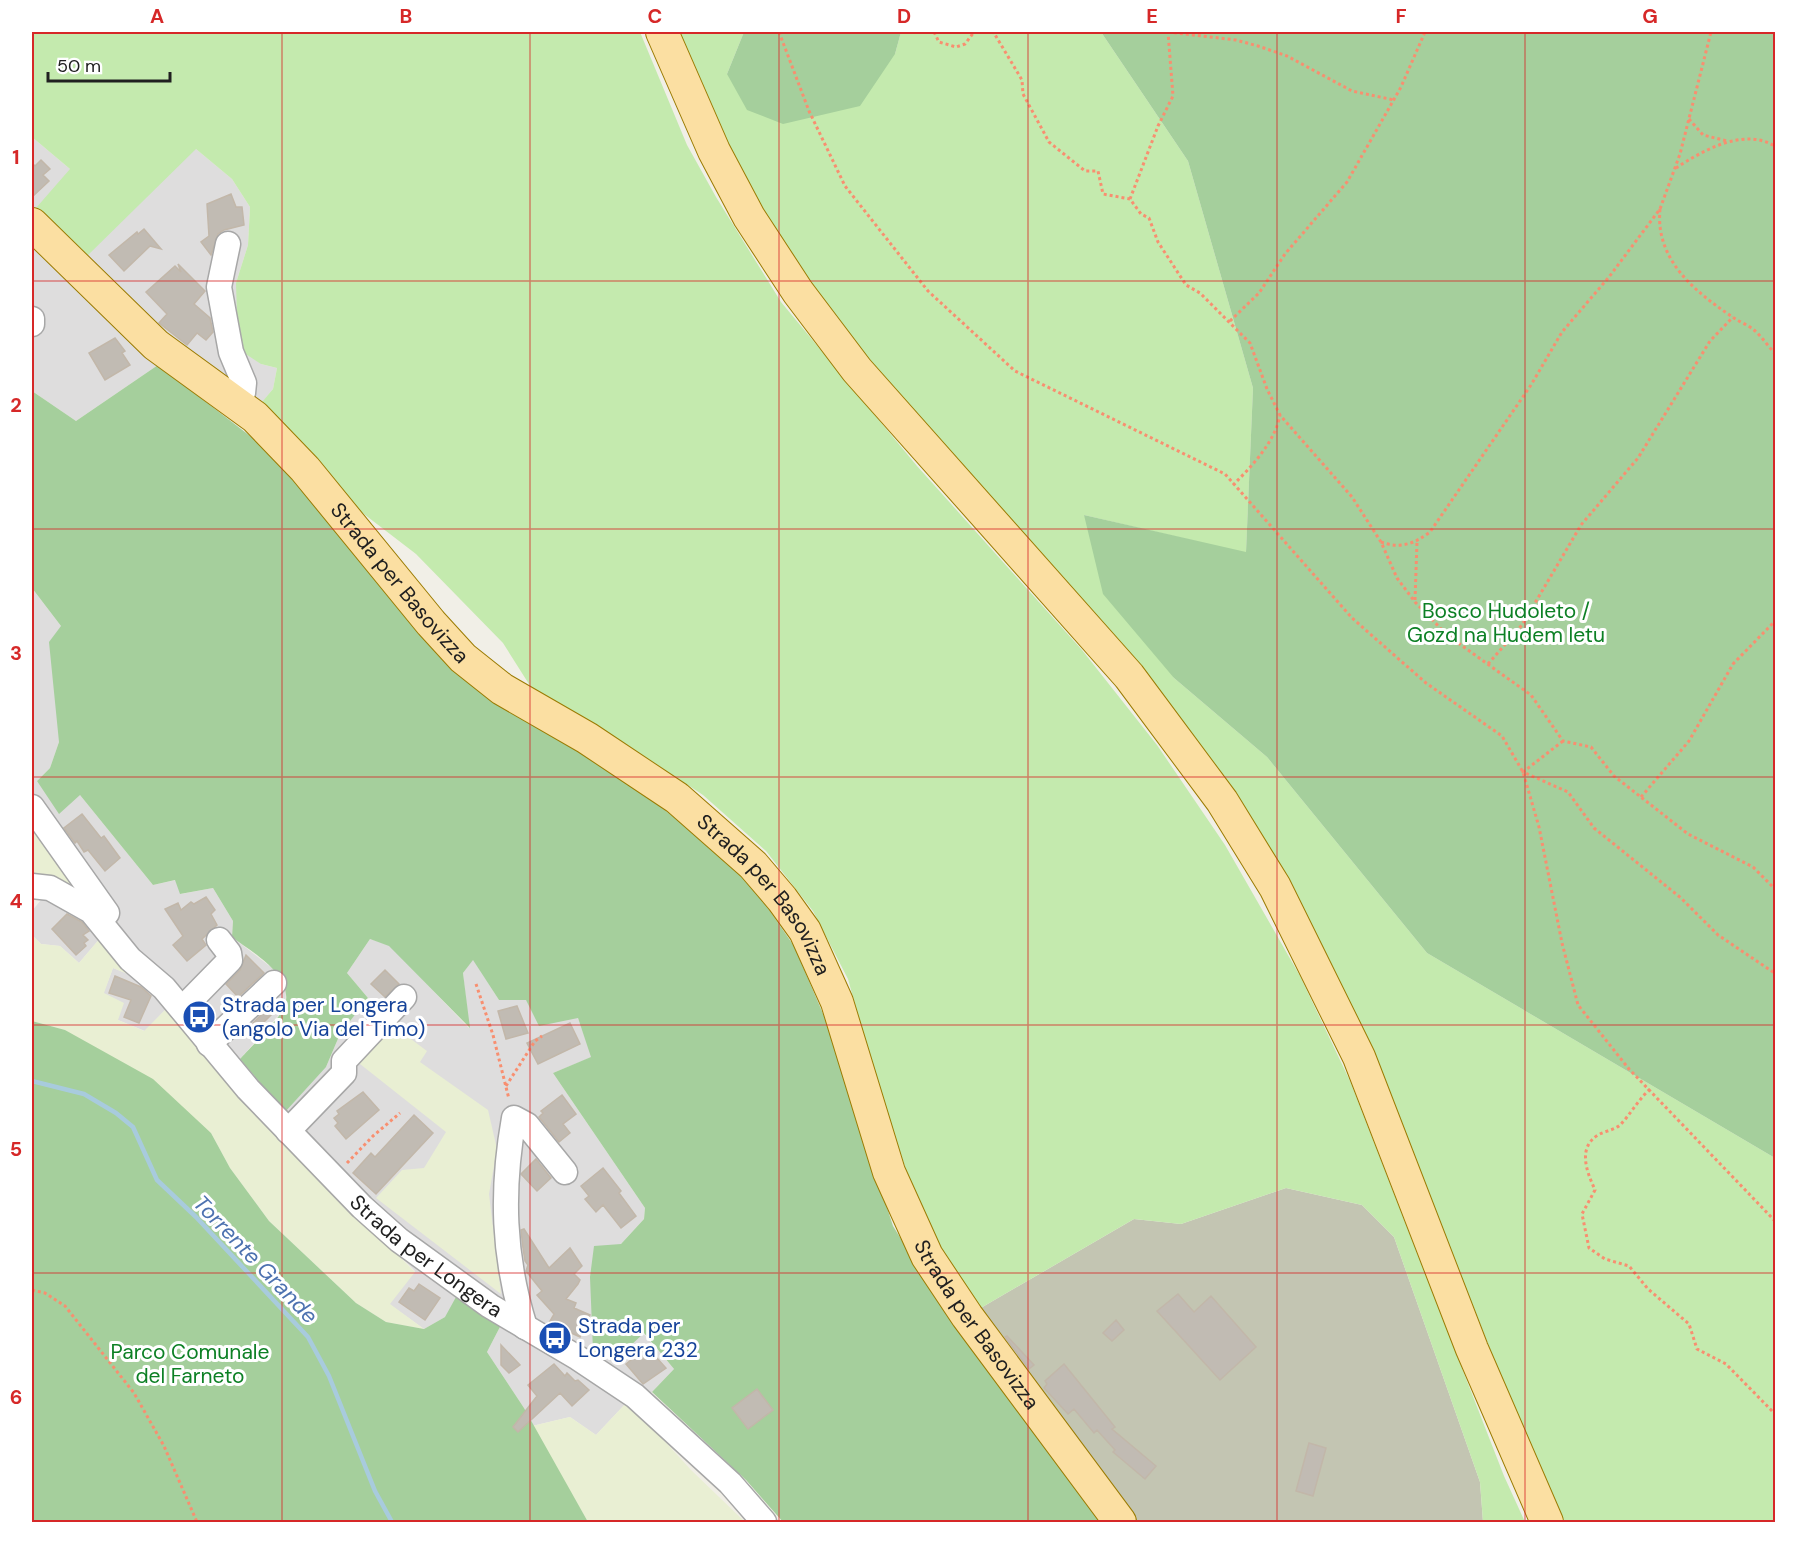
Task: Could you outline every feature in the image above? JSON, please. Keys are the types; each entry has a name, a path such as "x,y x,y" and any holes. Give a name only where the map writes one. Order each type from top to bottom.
{"main road":[{"path":"662,32 714,151 749,217 798,292 856,370 1129,676 1222,801 1275,887 1359,1057 1472,1349 1547,1522"},
{"name":"Strada per Basovizza","path":"32,224 156,345 255,417 304,469 431,623 463,658 502,689 587,738 677,798 753,865 782,899 805,931 837,1002 889,1172 927,1256 968,1316 1120,1522"}],"street":[{"path":"228,244 219,286 231,352 244,383 243,393 236,402"},
{"path":"32,319 32,324"},
{"name":"Strada per Longera","path":"32,807 82,880 128,938 150,974"},
{"name":"Strada per Longera","path":"32,886 50,888 85,907 130,959 150,974 182,1009 209,1044 288,1131 399,1240 490,1306 635,1396 730,1483 764,1522"},
{"path":"182,1009 230,960 230,952 219,940"},
{"path":"209,1044 274,983"},
{"path":"288,1131 344,1073 344,1061 404,997"},
{"path":"514,1119 527,1125 565,1172"},
{"name":"Strada per Longera","path":"514,1119 504,1196 514,1290 525,1327"}],"path":[{"path":"778,32 809,111 845,186 928,291 1015,371 1062,397 1200,460 1225,474 1352,618 1426,683 1502,736 1522,772 1539,826 1562,942 1578,1005 1629,1069 1776,1222"},
{"path":"934,32 939,42 957,47 965,44 974,32"},
{"path":"991,32 994,33 1022,80 1023,94 1049,142 1085,171 1098,171 1103,194 1130,199 1141,214 1149,218 1158,242 1186,285 1200,293 1250,343 1267,389 1280,415 1352,497 1381,542 1397,578 1414,602 1447,635 1531,695 1563,741 1591,747 1614,776 1688,834 1753,867 1776,890"},
{"path":"1130,199 1158,126 1173,96 1168,32 1236,40 1258,46 1287,57 1352,91 1394,100"},
{"path":"1230,321 1259,293 1285,254 1347,182 1394,100 1425,32"},
{"path":"1711,32 1675,169 1660,209 1659,220 1664,249 1674,267 1698,291 1754,330 1776,355"},
{"path":"1689,119 1703,135 1730,142"},
{"path":"1675,169 1700,152 1730,142 1749,139 1776,145"},
{"path":"1381,542 1394,546 1417,543 1430,532 1531,386 1562,332 1609,277 1660,209"},
{"path":"1488,664 1522,625 1581,525 1638,458 1710,340 1733,317"},
{"path":"1233,485 1251,466 1277,428 1280,415"},
{"path":"1414,602 1417,543"},
{"path":"1641,797 1689,741 1733,664 1762,631 1776,620"},
{"path":"1522,772 1563,741"},
{"path":"1522,772 1568,792 1594,828 1681,898 1718,936 1776,974"},
{"path":"476,984 488,1016 514,1119"},
{"path":"506,1086 535,1041 542,1036"},
{"path":"1650,1089 1635,1104 1619,1126 1596,1136 1587,1148 1584,1165 1595,1190 1582,1214 1589,1248 1605,1259 1629,1266 1648,1289 1689,1324 1697,1349 1726,1364 1776,1415"},
{"name":"Strada per Longera","path":"333,1177 373,1136 400,1113"},
{"path":"32,1290 45,1293 64,1306 134,1393 164,1446 197,1522"}],"shaded area":[{"path":"32,137 70,169 196,149 232,179 250,207 248,245 236,283 261,364 277,368 273,389 241,428 158,365 76,421 32,391"},
{"path":"32,588 61,626 59,742 50,768 37,781 80,795 153,885 176,880 181,894 213,888 233,921 232,937 276,971 286,990 285,1008 240,1059 326,1067 340,1034 368,998 347,973 370,939 389,945 469,1028 463,973 473,959 499,1000 526,1000 578,1018 592,1057 553,1073 645,1208 644,1219 621,1244 614,1361 643,1333 674,1369 652,1392 628,1401 596,1435 570,1417 532,1426 524,1408 487,1352 502,1323 445,1317 424,1329 389,1304 415,1271 257,1114 166,1009 145,1031 118,1020 103,994 113,968 148,982 102,936 79,963 60,946 41,944 32,935 32,911 45,895 32,894"},
{"path":"32,821 72,884 32,877"},
{"path":"32,935 41,944 60,946 79,963 102,936 150,983 113,968 104,993 124,1003 118,1020 144,1031 166,1009 257,1114 415,1272 390,1304 424,1329 386,1322 356,1303 269,1221 230,1168 211,1133 65,1030 32,1021"},
{"path":"392,1025 427,1051 420,1062 488,1110 497,1149 489,1194 501,1294 376,1198 402,1170 424,1168 446,1132 355,1060"},
{"path":"1286,1188 1362,1205 1394,1237 1480,1482 1483,1522 1136,1522 1004,1347 979,1309 1134,1219 1181,1224"},
{"path":"628,1401 691,1470 745,1522 588,1522 532,1426 570,1417 596,1435"}],"green space":[{"path":"32,32 640,32 687,145 716,197 781,302 917,466 1082,650 1157,745 1225,845 1300,976 1350,1081 1504,1476 1525,1522 1483,1522 1480,1482 1394,1237 1362,1205 1286,1188 1181,1224 1134,1219 979,1309 938,1245 910,1181 879,1091 848,979 813,911 766,851 703,795 623,742 534,692 503,643 416,554 360,511 262,402 273,389 277,368 261,364 238,349 236,283 248,245 250,207 232,179 196,149 83,260 36,208 70,169 32,137"},
{"path":"677,32 744,32 727,74 895,54 901,32 1101,32 1188,161 1253,388 1246,553 1084,515 1174,678 1267,757 1427,953 1775,1158 1775,1522 1563,1522 1492,1354 1395,1107 1308,925 863,357 771,230 712,118"},
{"path":"744,32 901,32 895,54 860,106 783,124 747,110 727,74"},
{"name":"Bosco Hudoleto / Gozd na Hudem letu","path":"1101,32 1775,32 1775,1158 1427,953 1267,757 1174,678 1103,594 1084,515 1246,552 1253,388 1188,161"},
{"path":"158,365 254,439 311,491 430,641 589,753 739,866 794,946 824,1016 893,1226 935,1294 1105,1522 783,1522 746,1480 652,1392 674,1369 644,1333 614,1361 593,1351 590,1277 594,1246 621,1244 644,1219 645,1208 553,1073 591,1057 578,1018 539,1026 526,1000 499,1000 473,960 463,973 470,1028 389,946 370,939 347,973 368,998 340,1034 326,1067 285,1112 240,1059 283,1011 286,995 278,975 270,966 232,937 233,921 213,888 180,894 175,880 153,885 80,795 59,814 37,781 50,768 59,742 49,642 61,626 32,588 32,391 76,421"},
{"name":"Parco Comunale del Farneto","path":"32,1021 65,1030 153,1079 211,1133 230,1168 269,1221 356,1303 386,1322 424,1329 445,1317 456,1297 502,1323 487,1352 524,1408 588,1522 32,1522"}],"building":[{"path":"41,160 50,169 43,175 49,181 32,197 32,163 35,166"},
{"path":"231,194 236,207 242,207 244,225 224,230 218,234 211,255 201,242 209,236 207,204"},
{"path":"144,229 161,249 150,246 124,271 109,255"},
{"path":"178,264 205,291 194,304 210,318 213,332 206,340 197,333 187,345 159,323 167,314 146,292 175,266 181,272"},
{"path":"115,338 125,351 122,353 130,365 105,380 89,353"},
{"path":"82,814 101,838 104,836 120,858 105,871 88,850 84,852 77,841 75,843 64,828"},
{"path":"206,897 215,910 211,914 217,925 202,939 206,945 187,961 173,945 183,936 165,909 178,903 181,910 191,902 194,904"},
{"path":"67,914 82,922 89,931 83,935 88,940 84,943 86,946 76,955 52,929"},
{"path":"246,955 264,973 238,997 226,984 240,970"},
{"path":"385,970 399,984 385,997 371,984"},
{"path":"115,976 141,987 151,996 139,1023 124,1017 131,1000 109,993"},
{"path":"274,1002 279,1007 258,1028 253,1023"},
{"path":"517,1006 528,1033 506,1039 498,1011"},
{"path":"570,1023 580,1044 538,1064 527,1043"},
{"path":"363,1092 379,1110 346,1139 335,1126 338,1123 334,1118 339,1114 337,1111"},
{"path":"562,1095 576,1114 563,1124 570,1133 559,1142 539,1117 543,1113 541,1111"},
{"path":"414,1115 433,1133 376,1194 353,1173 371,1153 375,1157"},
{"path":"536,1159 551,1178 537,1191 521,1174"},
{"path":"603,1168 621,1191 619,1193 636,1216 621,1228 603,1205 596,1212 585,1199 589,1196 581,1186"},
{"path":"524,1229 549,1268 570,1248 582,1266 574,1274 580,1280 566,1299 576,1303 574,1308 590,1315 580,1337 549,1323 554,1314 537,1295 542,1291 526,1271 528,1265 525,1261 521,1230"},
{"path":"419,1284 440,1298 425,1320 399,1302 409,1288 414,1291"},
{"path":"1178,1294 1194,1312 1211,1296 1256,1347 1220,1380 1157,1311"},
{"path":"1116,1320 1124,1330 1112,1341 1103,1333"},
{"path":"1007,1336 1034,1365 1029,1369 1005,1337"},
{"path":"501,1345 520,1365 509,1373 501,1365"},
{"path":"647,1347 666,1368 643,1384 626,1364"},
{"path":"554,1364 565,1376 567,1373 589,1390 572,1406 560,1393 518,1432 513,1427 537,1396 528,1385"},
{"path":"1064,1364 1115,1427 1112,1429 1156,1466 1145,1479 1113,1452 1115,1450 1097,1430 1094,1433 1074,1409 1068,1414 1044,1388 1047,1384 1045,1381"},
{"path":"757,1389 773,1410 748,1429 732,1408"},
{"path":"1309,1443 1326,1448 1313,1496 1296,1491"}],"waterway":[{"name":"Torrente Grande","path":"32,1081 84,1094 116,1113 133,1127 157,1180 196,1217 308,1337 329,1376 375,1491 392,1522"}],"place":[{"name":"Strada per Longera (angolo Via del Timo)","path":"199,1017"},
{"name":"Strada per Longera 232","path":"555,1338"}]}
